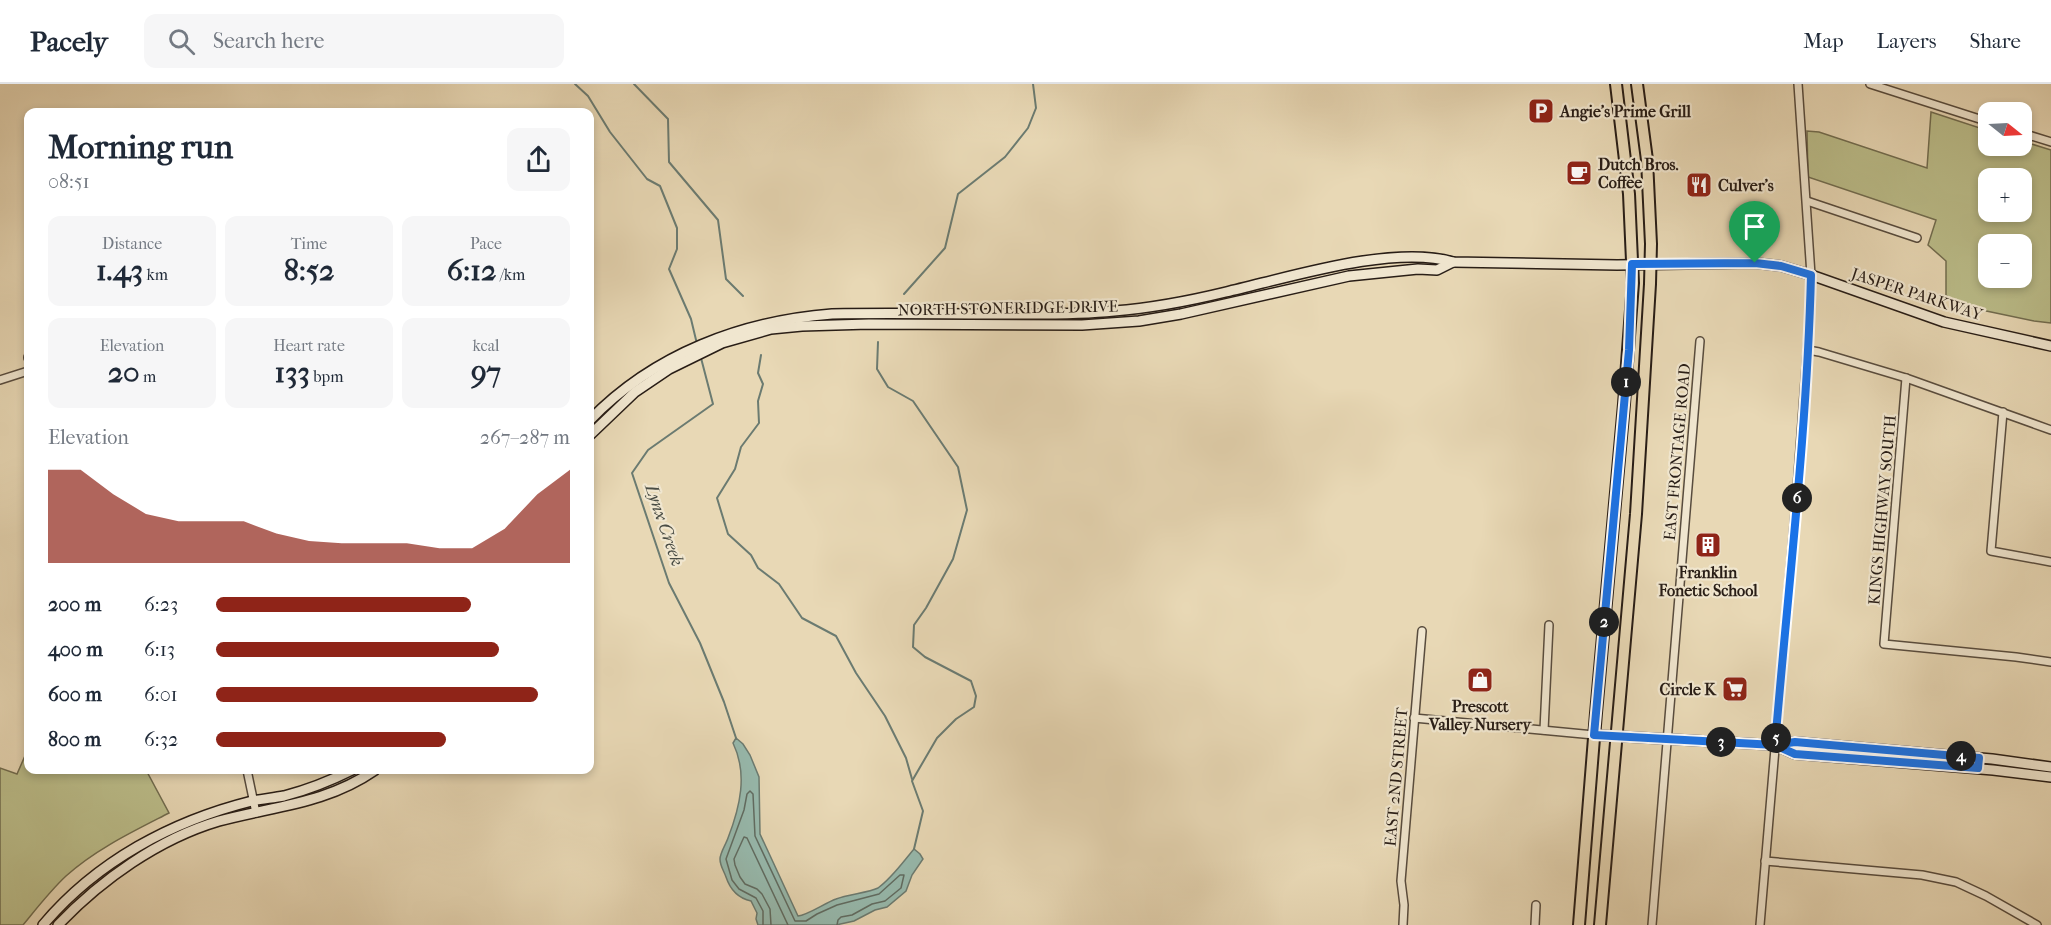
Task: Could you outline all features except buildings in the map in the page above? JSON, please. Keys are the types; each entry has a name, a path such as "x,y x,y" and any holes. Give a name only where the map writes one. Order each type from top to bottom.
{"main road":[{"path":"1580,925 1594,735 1629,350 1632,264 1629,194 1616,84"},
{"path":"1600,925 1635,514 1651,264 1647,160 1637,84"}],"street":[{"path":"1760,925 1808,350 1811,275 1798,84"},
{"path":"1870,84 1978,118"},
{"path":"2032,136 2051,142"},
{"path":"1807,201 1917,238"},
{"name":"NORTH STONERIDGE DRIVE","path":"594,431 635,392 690,348 764,324 805,316 1062,314 1114,311 1186,301 1314,270 1382,259 1437,257 1453,262 1755,263 1781,266 1811,275"},
{"name":"JASPER PARKWAY","path":"1811,275 1944,322 2051,346"},
{"name":"EAST FRONTAGE ROAD","path":"1652,925 1700,341"},
{"path":"1808,350 1819,351 1906,378 2051,430"},
{"name":"NORTH STONERIDGE DRIVE","path":"594,417 634,382 675,361"},
{"path":"0,380 24,372"},
{"name":"KINGS HIGHWAY SOUTH","path":"1906,378 1884,644 2051,662"},
{"path":"2003,412 1991,551 2051,562"},
{"path":"1544,730 1549,625"},
{"name":"EAST 2ND STREET","path":"1403,925 1404,905 1401,881 1422,631"},
{"path":"1414,718 1616,737 1775,745 1795,742 1979,758 2051,767"},
{"path":"1775,745 1795,754 1978,768 2051,777"},
{"path":"1978,768 1979,758"},
{"path":"248,774 256,813"},
{"path":"43,925 78,889 130,851 183,823 254,801 306,790 343,774"},
{"path":"58,925 83,899 132,862 192,831 219,821 291,806 323,796 367,774"},
{"path":"1765,861 1922,875 1956,882 2037,925"},
{"path":"1535,925 1536,905"}],"green space":[{"path":"1931,112 1978,127 1978,156 2032,156 2032,144 2051,150 2051,323 1953,304 1946,295 1946,261 1928,245 1936,220 1808,177 1807,131 1819,132 1927,168"},
{"path":"24,758 24,774 148,774 169,813 116,841 78,866 54,888 23,925 0,925 0,768 17,774"}],"water":[{"path":"736,738 750,755 759,777 760,834 798,916 841,897 878,888 893,875 914,849 923,859 912,875 906,891 887,907 875,910 854,921 836,925 758,925 757,913 751,901 742,898 732,889 720,862 741,791 738,755 733,743"}],"waterway":[{"name":"Lynx Creek","path":"575,84 588,96 610,132 647,179 660,186 677,228 677,249 669,269 691,319 697,344"},
{"path":"634,84 668,119 669,162 718,220 726,279 743,296"},
{"path":"904,294 945,248 958,194 1005,157 1028,128 1036,108 1033,84"},
{"path":"878,342 877,369 888,387 913,401 958,467 967,510 953,559 914,625 913,647 925,657 971,681 976,696 974,707 956,719 937,738 912,781 923,811 914,849"},
{"path":"761,355 758,373 763,384 758,401 759,423 741,447 735,469 717,498 728,534 751,555 758,568 779,584 802,618 836,636 856,673 885,716 906,758 912,779"},
{"name":"Lynx Creek","path":"701,358 713,404 648,450 632,473 669,583 700,643 736,738"}],"place":[{"name":"Angie's Prime Grill","path":"1541,111"},
{"name":"Dutch Bros. Coffee","path":"1579,173"},
{"name":"Culver's","path":"1699,185"},
{"name":"Franklin Fonetic School","path":"1708,545"},
{"name":"Prescott Valley Nursery","path":"1480,680"},
{"name":"Circle K","path":"1735,689"}],"route":[{"path":"1755,263 1632,264 1629,350 1594,735 1775,745 1795,742 1979,758 1978,768 1795,754 1775,745 1797,490 1811,275 1781,266 1755,263"}]}
